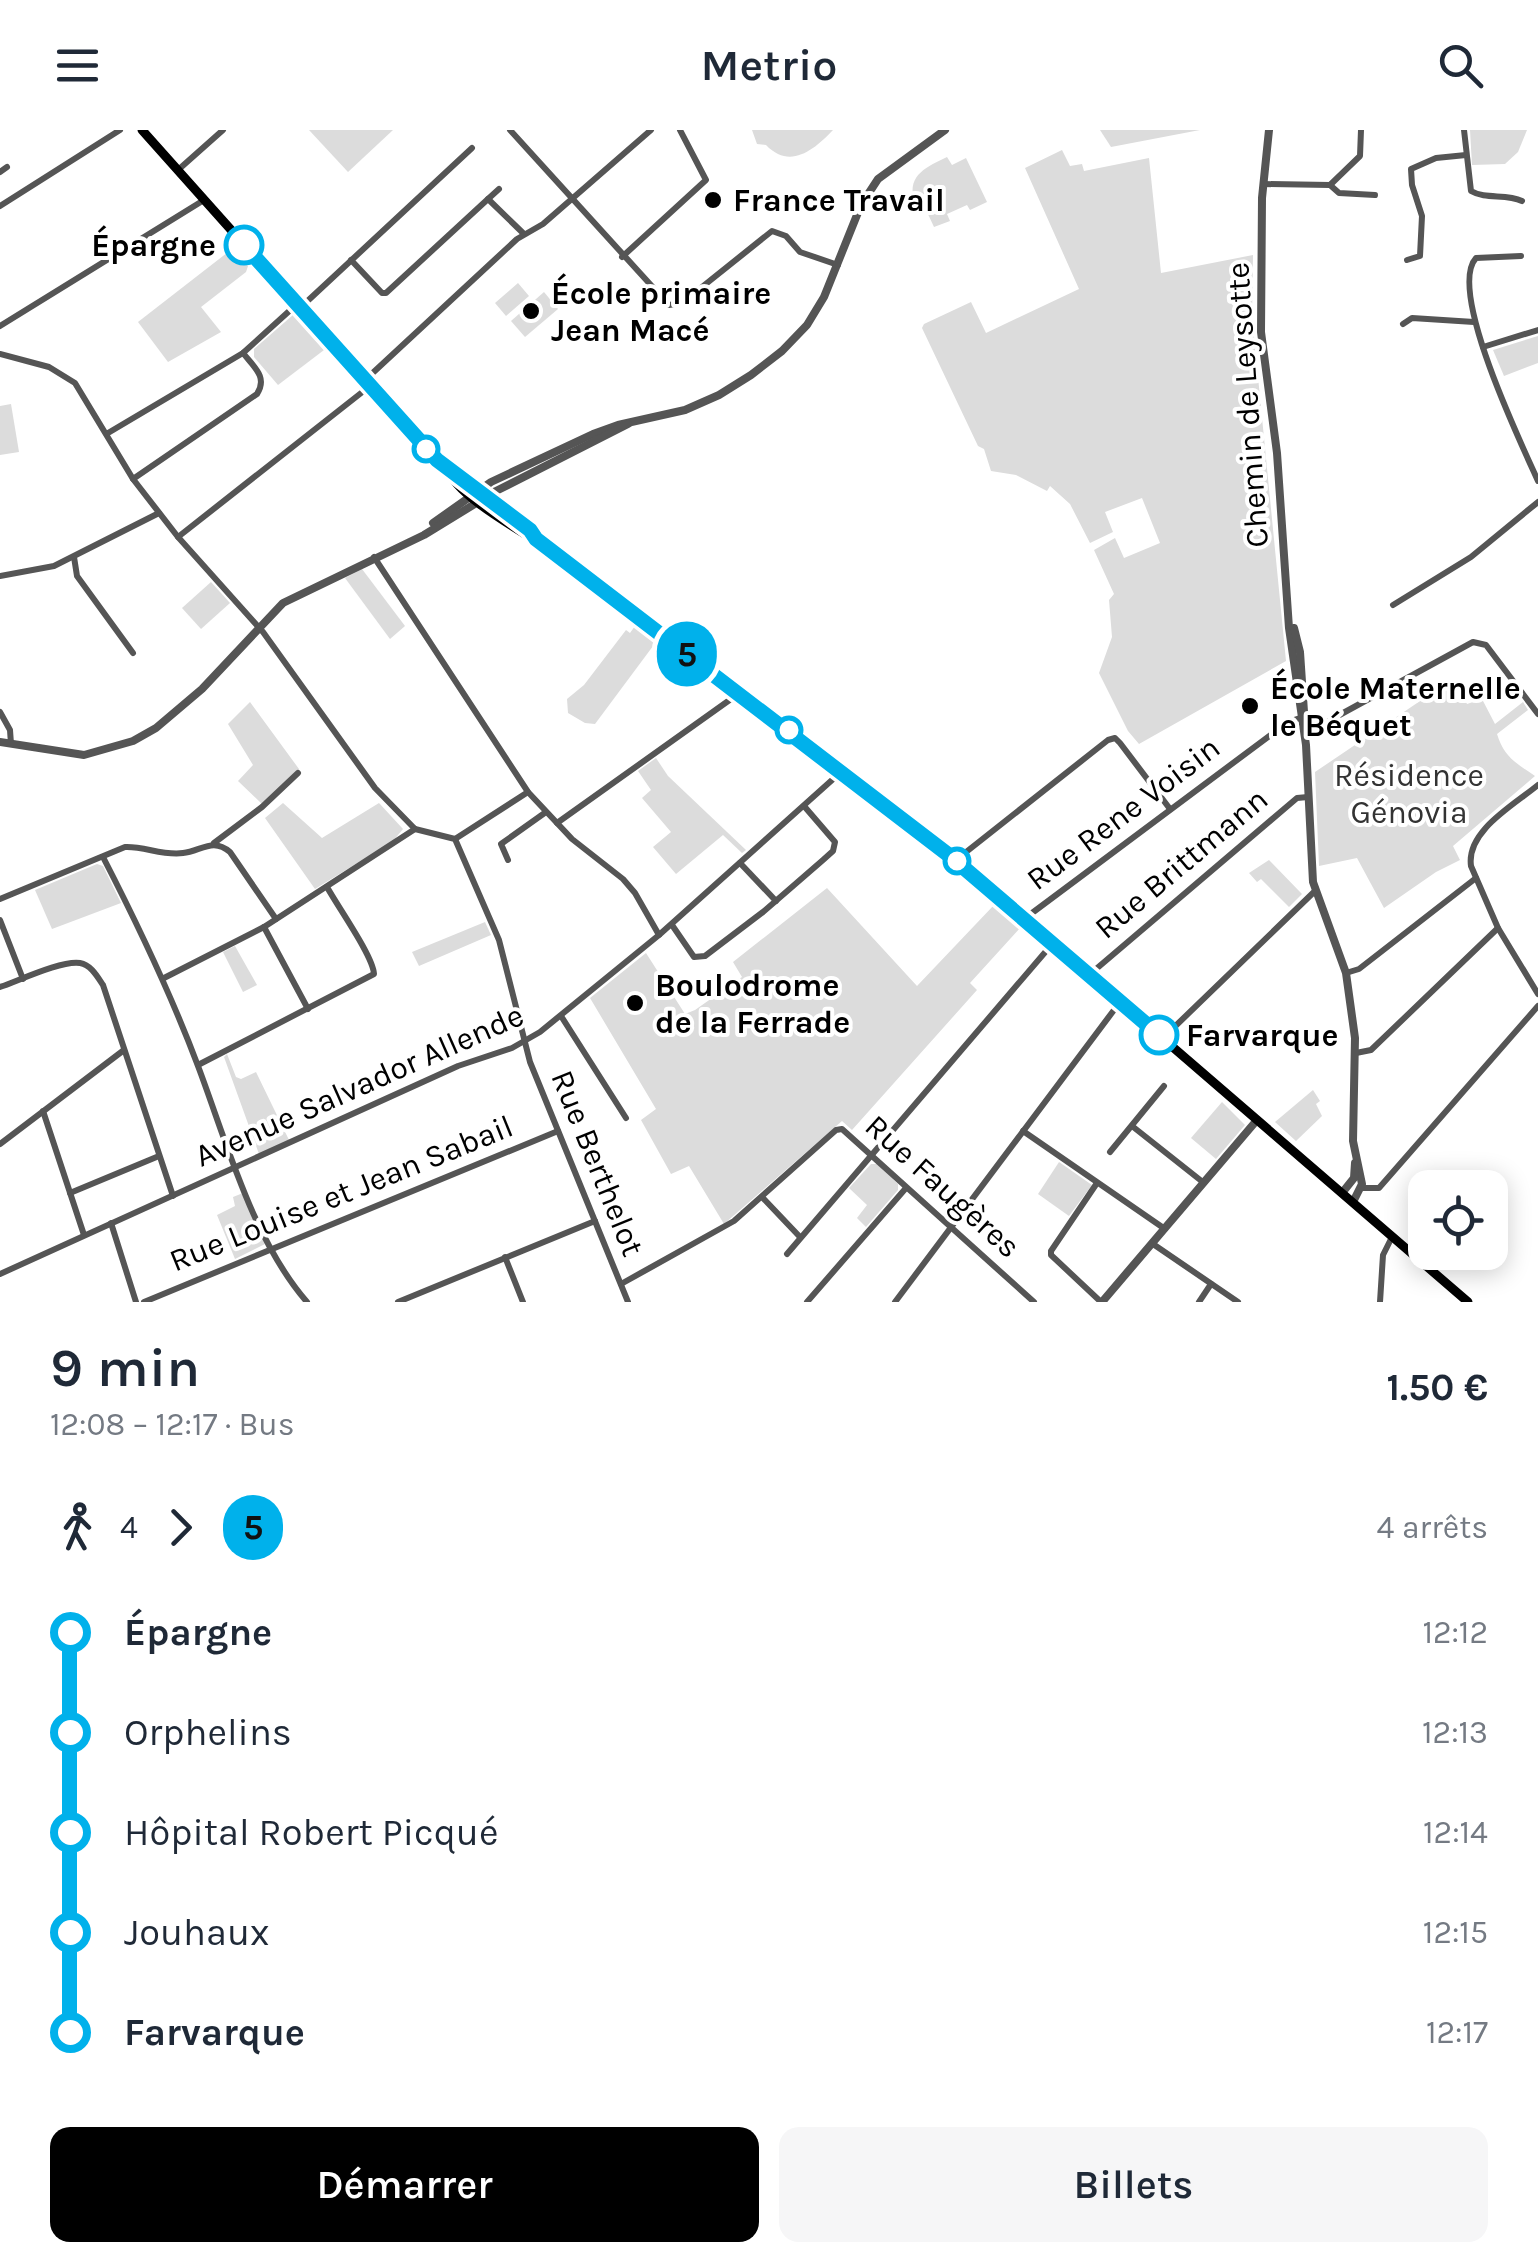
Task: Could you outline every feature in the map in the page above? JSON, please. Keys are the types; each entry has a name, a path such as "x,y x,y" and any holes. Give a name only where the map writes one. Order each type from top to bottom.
{"main road":[{"path":"142,130 367,384 446,467 451,479 479,496 526,536 536,539 956,860 1468,1302"}],"street":[{"path":"0,206 120,130"},
{"path":"178,170 222,130"},
{"path":"510,130 622,257 673,306 682,304 772,232 786,236 800,252 838,265"},
{"path":"178,538 367,384 525,234 572,199 650,130"},
{"path":"622,257 706,180 680,130"},
{"path":"0,742 84,755 133,741 194,697 282,603 414,538 479,496 628,424 685,410 752,375 807,325 838,265 861,205 878,180 945,130"},
{"name":"Chemin de Leysotte","path":"1269,130 1263,184 1260,332 1271,394 1289,616 1300,652 1306,703 1303,717 1315,892 1346,973 1356,1053 1353,1130 1359,1182"},
{"path":"1330,186 1360,156 1361,130"},
{"path":"1464,130 1473,194 1513,196 1522,202"},
{"path":"108,433 243,353 472,148"},
{"path":"1406,260 1420,256 1422,216 1411,169 1436,158 1466,155"},
{"path":"1263,184 1330,186 1339,193 1375,195"},
{"path":"351,260 386,293 499,189"},
{"path":"488,199 525,234"},
{"path":"0,326 204,200"},
{"path":"1520,256 1472,260 1470,284 1474,322 1538,482"},
{"path":"1403,324 1412,318 1474,322"},
{"path":"1483,347 1538,330"},
{"path":"134,478 257,394 263,386 262,377 243,353"},
{"path":"0,354 49,367 69,377 82,391 159,513 258,627 359,768 399,816 416,830 455,839 528,792"},
{"path":"1393,605 1471,557 1538,502"},
{"path":"0,576 54,566 159,513"},
{"path":"74,557 77,576 133,653"},
{"path":"374,558 528,792 580,846 623,879 659,935"},
{"path":"1304,728 1323,724 1473,642 1486,645 1538,714"},
{"path":"556,823 739,693"},
{"path":"0,712 10,730 12,744"},
{"name":"Rue Rene Voisin","path":"1024,918 1288,722 1303,717"},
{"path":"956,860 1115,738 1170,809"},
{"name":"Avenue Salvador Allende","path":"0,1274 458,1066 524,1043 672,924 842,771"},
{"path":"0,899 124,848 139,846 176,854 212,844 298,774"},
{"path":"1538,785 1472,844 1469,855 1498,928 1538,994"},
{"name":"Rue Brittmann","path":"1088,975 1297,798 1308,796"},
{"path":"672,924 699,959 776,901 834,848 833,839 804,806"},
{"path":"508,860 501,844 546,812"},
{"path":"164,978 264,927 416,830"},
{"name":"Rue Berthelot","path":"455,839 499,940 524,1043 628,1302"},
{"path":"212,844 222,845 230,852 276,919"},
{"path":"103,856 164,978 236,1169 272,1249 283,1272 307,1302"},
{"path":"740,862 776,901"},
{"path":"1346,973 1359,969 1476,878"},
{"path":"198,1065 374,974 364,947 327,887"},
{"path":"1163,1038 1315,892"},
{"path":"0,920 24,979"},
{"path":"264,927 308,1010"},
{"path":"1356,1053 1371,1050 1498,928"},
{"path":"787,1254 1052,943"},
{"path":"0,987 70,963 90,968 103,985 173,1196"},
{"path":"895,1302 1120,1002"},
{"path":"1342,1193 1359,1182 1379,1188 1538,1006"},
{"path":"561,1016 626,1118"},
{"path":"0,1144 124,1050"},
{"path":"1110,1152 1164,1086"},
{"path":"43,1111 84,1235"},
{"path":"1097,1183 1050,1251 1101,1302 1256,1120"},
{"path":"1132,1126 1204,1183"},
{"name":"Rue Faugères","path":"621,1284 734,1222 839,1129 845,1130 1034,1302"},
{"name":"Rue Louise et Jean Sabail","path":"144,1302 558,1131"},
{"path":"1023,1131 1165,1229"},
{"path":"70,1193 160,1156"},
{"path":"1353,1202 1359,1182"},
{"path":"807,1302 906,1188"},
{"path":"762,1197 802,1237"},
{"path":"398,1302 595,1221"},
{"path":"111,1223 136,1302"},
{"path":"1380,1302 1382,1255 1392,1236"},
{"path":"1153,1244 1238,1302"},
{"path":"505,1257 523,1302"},
{"path":"1199,1302 1211,1284"}],"green space":[{"path":"309,130 393,130 348,172"},
{"path":"752,130 833,130 810,150 793,157 757,144"},
{"path":"1100,130 1200,130 1111,147"},
{"path":"1470,130 1527,130 1518,152 1505,164 1472,165"},
{"path":"1062,150 1070,166 1082,164 1084,171 1149,158 1161,273 1253,255 1252,316 1286,661 1139,744 1128,731 1099,673 1112,637 1109,600 1114,594 1094,550 1115,538 1124,558 1160,543 1142,498 1105,512 1113,532 1090,543 1070,504 1050,486 1047,491 1016,475 991,471 984,449 978,446 922,328 971,302 986,333 1079,289 1025,168"},
{"path":"947,157 952,165 966,158 987,202 947,214 950,221 934,227 920,197 914,199 914,184 926,168"},
{"path":"232,249 248,266 246,272 201,307 221,332 168,362 138,322"},
{"path":"518,283 529,296 506,316 495,303"},
{"path":"544,292 558,309 525,337 511,321"},
{"path":"293,315 324,350 278,385 254,357 254,349"},
{"path":"1538,336 1538,363 1504,376 1493,350"},
{"path":"11,404 19,452 0,455 0,406"},
{"path":"362,569 405,626 390,639 345,578"},
{"path":"211,582 230,603 201,629 182,608"},
{"path":"635,626 656,642 595,724 568,713 567,699 584,685 626,630 630,633"},
{"name":"Résidence Génovia","path":"1455,682 1467,704 1482,699 1495,724 1523,702 1528,710 1497,734 1507,754 1535,776 1453,846 1460,860 1384,908 1357,858 1319,866 1315,772 1423,699"},
{"path":"250,702 299,769 262,804 238,781 253,765 228,724"},
{"path":"656,758 668,776 746,850 742,853 723,835 676,874 653,847 671,832 642,798 651,790 638,771"},
{"path":"283,803 322,838 379,803 403,829 393,841 315,889 265,818"},
{"path":"1269,860 1302,894 1289,907 1261,879 1257,882 1249,873"},
{"path":"97,864 103,866 121,903 52,929 35,890"},
{"path":"827,888 917,986 994,905 1020,928 970,983 977,990 852,1130 842,1121 724,1224 689,1166 671,1174 641,1120 656,1109 590,998 646,953 685,1014 695,1010 742,977 733,962"},
{"path":"485,922 491,935 419,966 412,952"},
{"path":"235,946 257,985 243,992 223,952"},
{"path":"227,1054 236,1077 241,1079 256,1072 289,1140 259,1154 224,1057"},
{"path":"1313,1090 1320,1101 1316,1104 1322,1116 1296,1141 1275,1122"},
{"path":"1222,1102 1245,1125 1216,1159 1191,1138"},
{"path":"1059,1162 1092,1185 1069,1216 1038,1194"},
{"path":"871,1164 877,1164 898,1184 898,1190 866,1227 857,1218 867,1205 849,1188"},
{"path":"243,1193 265,1244 235,1259 217,1215 235,1206 233,1197"}],"bus line":[{"name":"5","path":"244,245 437,460 458,472 536,539 878,798 1159,1035"}],"place":[{"name":"France Travail","path":"713,200"},
{"name":"Épargne","path":"244,245"},
{"name":"École primaire Jean Macé","path":"531,311"},
{"name":"École Maternelle le Béquet","path":"1250,706"},
{"name":"Boulodrome de la Ferrade","path":"635,1003"},
{"name":"Farvarque","path":"1159,1035"}]}
